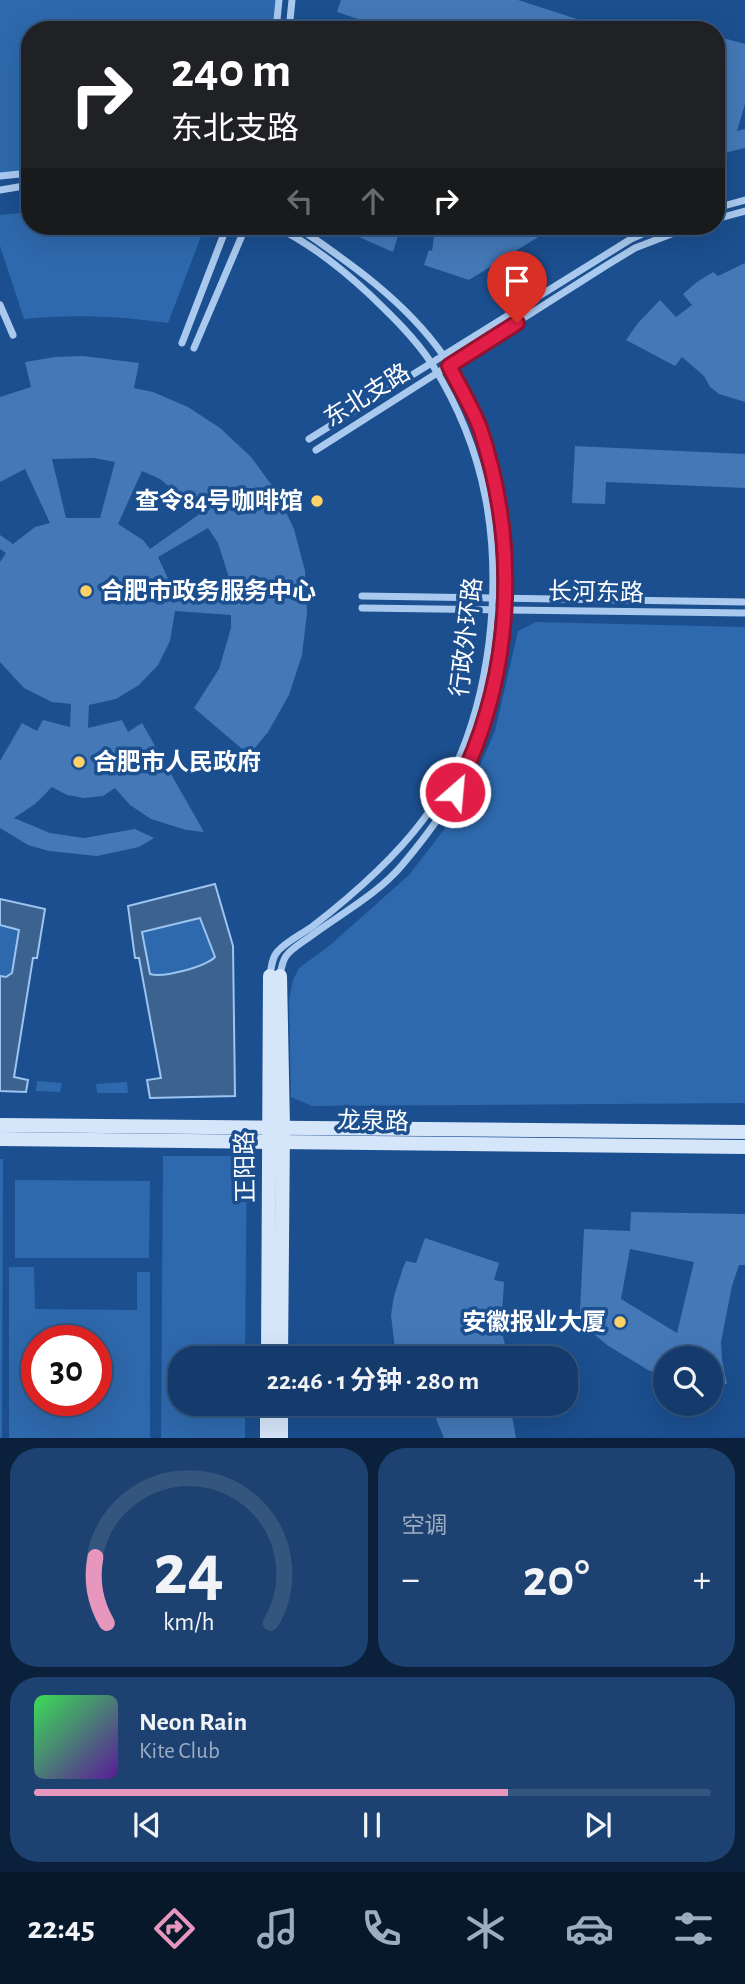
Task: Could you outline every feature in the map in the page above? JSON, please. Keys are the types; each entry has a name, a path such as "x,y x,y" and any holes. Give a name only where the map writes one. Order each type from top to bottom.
{"street":[{"path":"277,21 279,0"},
{"path":"290,21 292,0"},
{"path":"0,176 21,174"},
{"path":"0,190 21,186"},
{"path":"725,206 745,200"},
{"path":"725,217 745,211"},
{"path":"182,343 224,235"},
{"path":"194,348 242,235"},
{"name":"行政外环路","path":"275,976 277,952 313,926 392,857 424,818 444,787 474,719 486,667 494,597 494,553 484,486 467,429 438,373 394,317 349,275 292,235"},
{"name":"行政外环路","path":"275,976 286,956 363,901 400,867 437,822 471,761 486,721 498,668 506,597 506,555 496,483 479,425 449,366 443,355 404,309 357,267 309,235"},
{"name":"东北支路","path":"309,439 640,235"},
{"name":"东北支路","path":"316,450 635,248 669,235"},
{"path":"0,305 13,335"},
{"name":"长河东路","path":"362,596 745,602"},
{"name":"长河东路","path":"362,608 745,613"},
{"name":"正阳路","path":"268,1346 267,1135 275,976"},
{"name":"正阳路","path":"275,976 283,1135 281,1346"},
{"name":"龙泉路","path":"0,1125 267,1135"},
{"name":"龙泉路","path":"0,1139 745,1132"},
{"name":"龙泉路","path":"283,1135 745,1147"},
{"path":"267,1416 267,1438"},
{"path":"281,1416 281,1438"}],"shaded area":[{"path":"0,0 279,0 277,21 21,21 21,174 0,176"},
{"path":"21,213 21,235 202,235 168,323 96,316 24,319 0,246 0,215"},
{"path":"536,622 745,627 745,1103 312,1106 291,1097 289,1000 293,980 299,968 329,946 409,875 446,827 478,770 495,731 518,631"},
{"path":"215,884 233,946 235,1096 150,1098 147,1080 161,1078 139,958 135,958 128,906","holes":["200,918 215,957 184,971 150,974 142,932"]},
{"path":"0,899 45,909 37,958 33,958 14,1077 28,1080 26,1092 0,1091 0,976 6,977 12,973 19,930 0,925"},
{"path":"200,917 215,957 184,971 149,974 142,932"},
{"path":"0,925 19,929 12,973 6,977 0,976"},
{"path":"37,1081 62,1083 60,1092 36,1091"},
{"path":"127,1082 128,1093 97,1093 96,1084"},
{"path":"163,1156 247,1156 245,1346 168,1346 168,1416 245,1416 245,1438 161,1438"},
{"path":"0,1159 3,1159 2,1438 0,1438"},
{"path":"15,1180 150,1181 149,1258 15,1258"},
{"path":"9,1267 34,1267 35,1309 137,1310 137,1272 150,1272 150,1438 9,1438"}],"building":[{"path":"341,0 518,0 577,19 364,21 337,12"},
{"path":"725,39 745,44 745,104 737,131 745,129 745,148 725,153"},
{"path":"354,235 398,235 393,252"},
{"path":"434,235 542,235 469,280 424,265 429,250 432,251"},
{"path":"745,263 745,402 719,394 710,387 704,376 682,357 675,366 626,340 660,300 676,317 692,305 683,294 697,282 713,272 718,276"},
{"name":"合肥市政务服务中心","path":"83,356 139,363 134,388 153,392 188,407 220,428 251,457 276,491 294,529 305,571 307,613 302,655 289,695 268,732 249,755 194,708 219,669 231,628 231,615 175,611 170,641 158,665 139,685 116,699 89,705 88,728 122,720 128,732 142,723 204,832 186,830 151,819 130,805 115,788 103,796 84,798 67,795 52,787 35,804 14,818 50,833 84,838 135,829 154,838 139,847 97,856 49,851 28,845 0,828 0,761 22,723 37,731 43,720 70,727 71,704 52,702 24,688 0,662 0,562 6,553 0,549 0,535 13,544 35,527 50,523 25,469 0,482 0,397 31,387 25,362","holes":["94,458 115,462 100,518 66,518 52,459","142,471 160,479 201,513 150,549 143,540 118,524","208,528 218,543 231,584 231,597 173,596 172,587 158,557"]},
{"path":"575,446 745,454 745,488 606,482 605,504 572,503"},
{"path":"631,1212 745,1214 745,1265 739,1265 732,1286 721,1346 653,1346 653,1372 607,1345 594,1334 575,1312 580,1312 584,1229 630,1231","holes":["630,1249 694,1262 677,1333 621,1299"]},
{"path":"425,1238 499,1263 494,1280 504,1282 501,1328 505,1346 395,1346 391,1315 394,1296 406,1261 416,1263"},
{"path":"723,1365 727,1384 723,1384"},
{"path":"435,1416 512,1416 516,1438 444,1438"}],"place":[{"name":"查令84号咖啡馆","path":"317,501"},
{"name":"合肥市政务服务中心","path":"86,591"},
{"name":"合肥市人民政府","path":"79,762"},
{"name":"安徽报业大厦","path":"620,1322"}],"route":[{"path":"455,792 471,761 486,721 498,668 506,597 506,555 496,483 479,425 449,366 517,323"}]}
